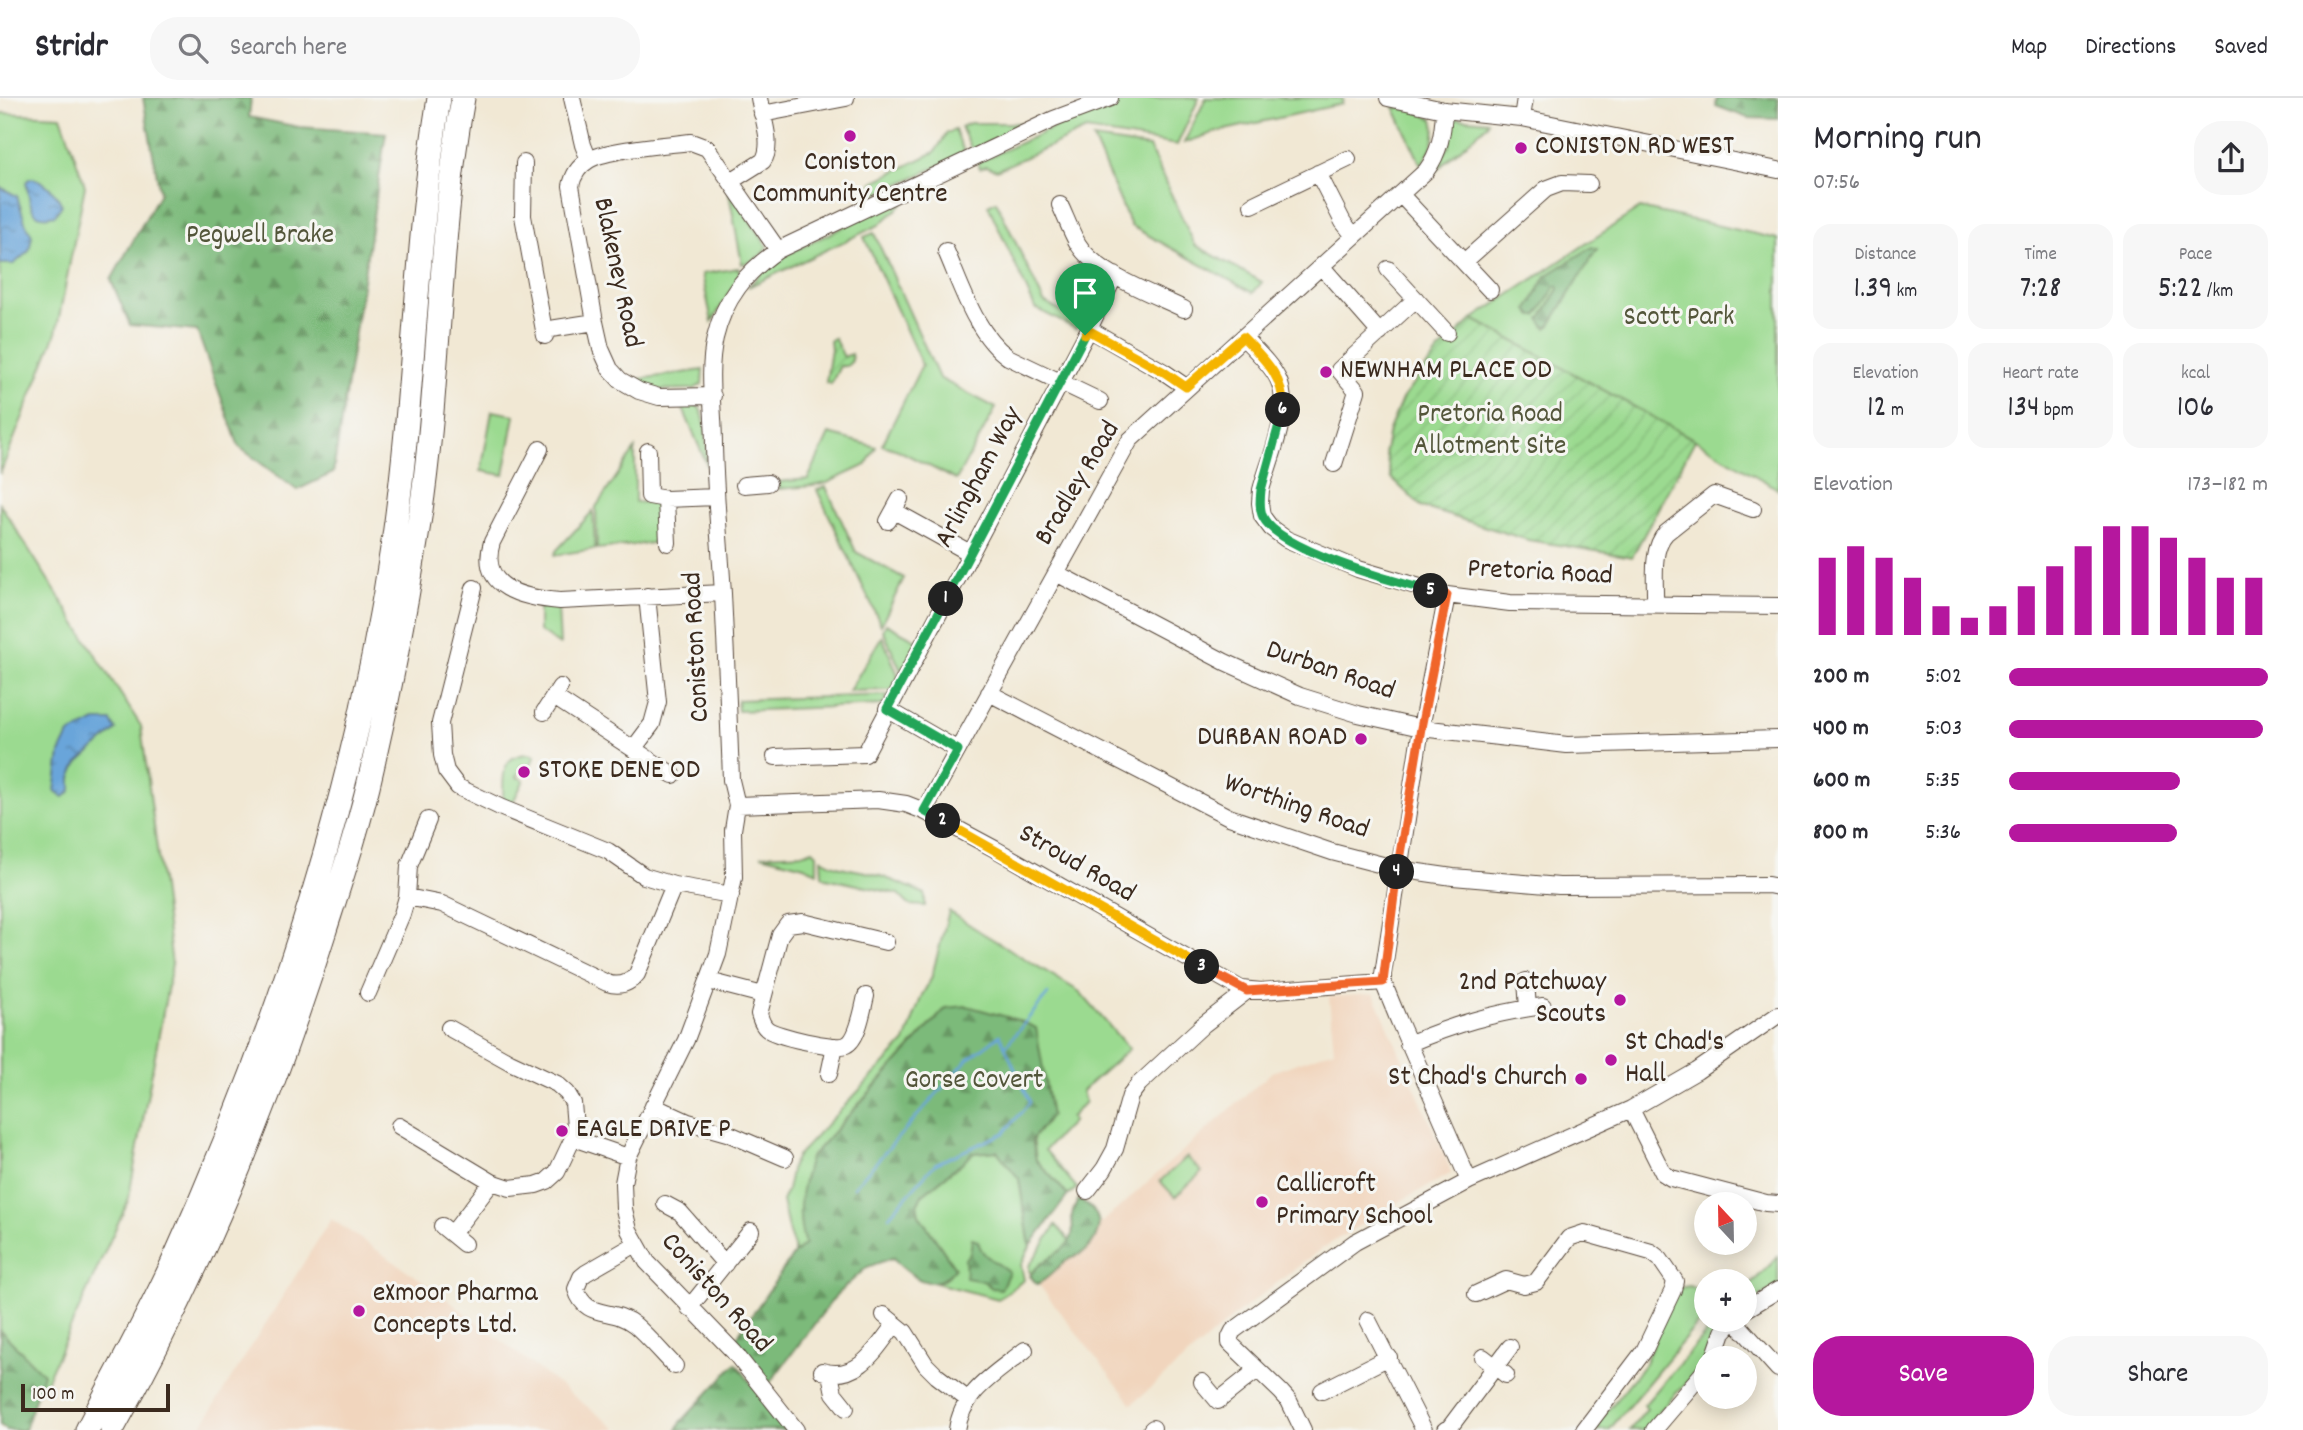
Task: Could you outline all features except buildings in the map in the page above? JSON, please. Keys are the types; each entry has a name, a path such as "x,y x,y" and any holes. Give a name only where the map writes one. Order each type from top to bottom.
{"highway":[{"path":"87,1430 172,1263 239,1109 322,867 349,765 394,536 410,402 430,152 439,98"},
{"path":"112,1430 148,1365 194,1271 260,1118 306,993 372,770 418,532 434,386 453,155 463,98"}],"street":[{"path":"572,98 589,160"},
{"path":"731,181 763,161 766,156 768,147 760,106 846,98"},
{"path":"1388,98 1444,110 1522,118 1778,170"},
{"path":"1522,118 1525,98"},
{"name":"Coniston Road","path":"796,1430 734,1352 647,1262 629,1230 624,1209 623,1183 628,1157 686,1040 709,981 718,954 734,877 733,830 737,805 731,780 716,497 712,350 720,319 732,294 750,272 778,250 1100,99"},
{"name":"Bradley Road","path":"924,811 1130,440 1401,195 1432,163 1443,132 1444,110"},
{"name":"Blakeney Road","path":"713,396 659,397 639,391 610,369 595,322 571,186 573,178 589,160 691,142 707,148 778,250"},
{"path":"1252,205 1348,159"},
{"path":"520,169 523,216 545,333 595,322"},
{"path":"1318,173 1343,222 1354,236"},
{"path":"1464,262 1546,189 1562,184 1588,184"},
{"path":"1401,195 1490,290"},
{"path":"1060,205 1079,246 1092,260 1115,275 1184,310"},
{"path":"946,251 990,342 1007,357 1100,401"},
{"path":"1322,267 1380,332"},
{"path":"1388,269 1447,333"},
{"name":"Arlingham Way","path":"775,756 865,754 1115,275"},
{"path":"1334,464 1357,391 1339,370 1416,299"},
{"path":"1088,330 1186,387"},
{"name":"Pretoria Road","path":"1243,337 1271,367 1281,386 1283,397 1280,424 1261,490 1260,503 1262,516 1271,528 1286,539 1358,569 1447,595 1510,603 1778,606"},
{"path":"648,451 649,496 666,499 716,497"},
{"path":"533,454 488,554 489,565 503,586 514,593 560,601 723,593"},
{"path":"744,485 768,483"},
{"path":"1655,606 1657,549 1660,539 1712,487 1753,509"},
{"path":"666,499 668,543"},
{"path":"894,510 970,553"},
{"name":"Durban Road","path":"1056,573 1224,662 1300,696 1358,714 1421,728 1567,745 1778,740"},
{"path":"1447,595 1421,728 1383,982 1469,1181"},
{"path":"476,596 440,723 446,771 458,787 502,808 527,812 608,851 644,876 674,885 731,895"},
{"path":"634,748 652,723 658,702 647,596"},
{"path":"544,712 557,692 634,748 669,768"},
{"name":"Worthing Road","path":"989,693 1229,817 1332,852 1398,869 1453,877 1559,886 1778,887"},
{"path":"887,709 958,750"},
{"name":"Stroud Road","path":"737,805 878,800 906,804 924,811 1247,991"},
{"path":"374,988 407,897 409,866 428,820"},
{"path":"407,897 491,918 607,983 619,985 629,982 637,974 674,885"},
{"path":"866,996 854,1039 845,1045 835,1046 778,1035 762,1023 760,1014 780,935 788,925 803,922 886,944"},
{"path":"709,981 763,995"},
{"path":"1408,1044 1462,1023 1536,1007 1525,981"},
{"path":"1087,1191 1115,1149 1130,1096 1139,1084 1203,1025 1247,991 1383,982"},
{"path":"1303,1430 1289,1401 1230,1343 1233,1331 1355,1242 1469,1181 1631,1109 1697,1071 1778,1015"},
{"path":"399,1126 415,1143 492,1182 510,1188 536,1185 547,1181 557,1172 573,1138 576,1115 573,1103 557,1084 455,1037"},
{"path":"829,1074 835,1046"},
{"path":"653,1105 688,1122 770,1143 785,1158"},
{"path":"1631,1109 1663,1174 1778,1204"},
{"path":"573,1138 628,1157"},
{"path":"453,1235 492,1182"},
{"path":"675,1203 725,1264"},
{"path":"689,1308 751,1231"},
{"path":"1476,1294 1506,1280 1524,1285 1536,1282 1569,1238 1584,1233 1651,1252 1660,1259 1675,1281 1674,1290 1644,1352 1584,1430"},
{"path":"636,1244 586,1273 570,1288 585,1306 634,1324 666,1364"},
{"path":"1757,1303 1778,1290"},
{"path":"846,1408 834,1393 826,1373 849,1372 865,1363 889,1320 910,1339 926,1365 967,1399"},
{"path":"1368,1320 1424,1430"},
{"path":"1745,1332 1778,1369"},
{"path":"1445,1430 1510,1347"},
{"path":"957,1430 958,1420 967,1399 1024,1348"},
{"path":"1322,1391 1389,1357"},
{"path":"1202,1382 1218,1401 1257,1370"},
{"path":"1654,1430 1694,1383"}],"shaded area":[{"name":"Callicroft Primary School","path":"1374,994 1452,1173 1321,1249 1239,1312 1132,1404 1036,1281 1272,1072 1334,1050 1329,997"},
{"path":"331,1219 427,1284 618,1430 199,1430"}],"green space":[{"name":"Pegwell Brake","path":"143,98 251,98 249,117 299,127 386,133 333,473 297,490 239,447 197,331 130,325 111,280 160,193"},
{"path":"1131,98 1199,98 1177,145 1086,130 997,170 986,166 980,168 978,162 1075,118"},
{"path":"1206,98 1343,99 1342,104 1216,132 1184,143"},
{"path":"1717,98 1778,98 1778,119 1748,118 1716,106"},
{"path":"1394,107 1414,110 1433,119 1433,144 1421,165"},
{"path":"0,113 61,116 85,186 56,333 0,474"},
{"path":"1456,118 1488,121 1487,125 1431,175 1449,146 1452,123"},
{"path":"970,123 1020,123 972,150 961,127"},
{"path":"955,130 965,154 864,200 873,182 935,152 947,133"},
{"path":"1093,139 1149,147 1195,245 1262,282 1253,293 1131,226"},
{"path":"728,188 767,246 757,258 742,264"},
{"path":"996,201 1044,302 1080,322 1076,329 1035,308 988,205"},
{"path":"902,203 879,225 748,287 773,261 876,211"},
{"name":"Scott Park","path":"1640,208 1778,239 1778,489 1695,440 1473,319"},
{"path":"874,233 939,378 996,408 956,480 898,450 882,445 922,365 864,237"},
{"path":"1592,247 1597,249 1546,328 1540,320 1559,289 1558,286 1537,316 1533,316 1528,310 1546,276"},
{"path":"739,268 740,275 712,322 702,274"},
{"name":"Pretoria Road Allotment Site","path":"1473,319 1695,440 1632,557 1528,540 1422,507 1391,478 1385,451 1389,430 1402,399 1438,352"},
{"path":"834,338 844,357 851,354 852,361 847,366 840,366 831,384 826,382 830,341"},
{"path":"703,370 702,384 694,389 656,390 633,380"},
{"path":"681,404 694,404 701,409 705,424 707,465"},
{"path":"492,411 515,415 504,475 481,471"},
{"path":"829,434 876,447 866,465 827,483 779,489 779,482 808,479"},
{"path":"635,449 635,502 661,503 661,542 597,549 596,507"},
{"path":"826,487 856,552 904,578 881,625 817,490"},
{"path":"0,504 141,726 172,964 128,1201 44,1386 0,1405"},
{"path":"593,511 595,549 555,555 556,551"},
{"path":"539,607 558,607 560,645 539,631"},
{"path":"886,624 918,641 901,671 883,630"},
{"path":"882,636 898,675 892,690 849,691"},
{"path":"888,695 883,705 738,711 737,700"},
{"path":"519,755 535,756 530,766 523,765 517,777 524,780 511,806 503,802 503,777 507,764"},
{"path":"813,850 817,854 817,872 761,855 805,853"},
{"path":"821,858 839,867 880,876 925,894 925,906 909,905 898,894 826,878 822,875"},
{"path":"949,911 1080,992 1129,1049 1082,1091 1085,1102 1070,1118 1073,1121 1045,1150 1077,1188 1068,1195 1036,1160 1018,1020 946,1008 810,1158 805,1244 794,1254 782,1201 792,1166 797,1156 905,1042 922,995 931,979"},
{"name":"Gorse Covert","path":"967,1006 1018,1020 1036,1028 1051,1116 1032,1139 1036,1160 1068,1195 1030,1246 1019,1179 997,1151 974,1153 923,1194 917,1204 919,1215 955,1268 939,1281 931,1282 915,1277 892,1258 867,1267 837,1294 768,1385 734,1341 794,1254 805,1244 800,1222 800,1201 810,1158 946,1008"},
{"path":"997,1151 1019,1179 1030,1246 1021,1265 1024,1280 998,1299 936,1283 946,1279 955,1268 919,1215 917,1204 923,1194 974,1153"},
{"path":"1187,1157 1202,1172 1175,1197 1160,1181"},
{"path":"1078,1200 1096,1215 1097,1235 1085,1251 1066,1261 1037,1284 1030,1276 1033,1271 1064,1248 1072,1237 1072,1214"},
{"path":"1056,1225 1072,1244 1034,1278 1029,1266"},
{"path":"972,1239 978,1241 986,1256 1009,1272 1001,1289 992,1288 983,1281 966,1278 965,1259 970,1254"},
{"path":"1778,1257 1778,1286 1757,1298 1757,1278"},
{"path":"1689,1286 1694,1289 1694,1328 1609,1430 1592,1430 1644,1365 1679,1288"},
{"path":"0,1330 43,1374 25,1430 7,1430 0,1425"},
{"path":"1707,1332 1724,1332 1715,1346 1695,1346"},
{"path":"1694,1347 1694,1375 1645,1430 1630,1430 1647,1409 1644,1405"},
{"path":"736,1363 786,1430 677,1430 681,1422"}],"water":[{"path":"33,178 46,185 60,201 62,205 55,215 40,216 32,209 26,182"},
{"path":"0,187 17,196 32,236 29,251 14,264 0,264"},
{"path":"96,721 111,721 116,730 77,764 71,778 71,791 64,797 55,791 60,753 69,734"}],"waterway":[{"path":"854,1187 967,1060 1000,1035 1005,1047 1048,994"},
{"path":"889,1216 935,1164 1004,1133 1030,1102 1005,1047"}],"place":[{"name":"Coniston Community Centre","path":"850,136"},
{"name":"CONISTON RD WEST","path":"1521,148"},
{"name":"NEWNHAM PLACE OD","path":"1326,372"},
{"name":"DURBAN ROAD","path":"1361,739"},
{"name":"STOKE DENE OD","path":"524,772"},
{"name":"2nd Patchway Scouts","path":"1620,1000"},
{"name":"St Chad's Hall","path":"1611,1060"},
{"name":"St Chad's Church","path":"1581,1079"},
{"name":"EAGLE DRIVE P","path":"562,1131"},
{"name":"Callicroft Primary School","path":"1262,1202"},
{"name":"eXmoor Pharma Concepts Ltd.","path":"359,1311"}],"route":[{"path":"1088,330 1186,387 1243,337 1271,367 1278,378 1283,397 1284,408 1261,490 1262,516 1271,528 1304,548 1358,569 1447,595 1421,728 1383,982 1261,991 1241,989 924,811 958,750 887,709 1085,335 1088,330"}]}
